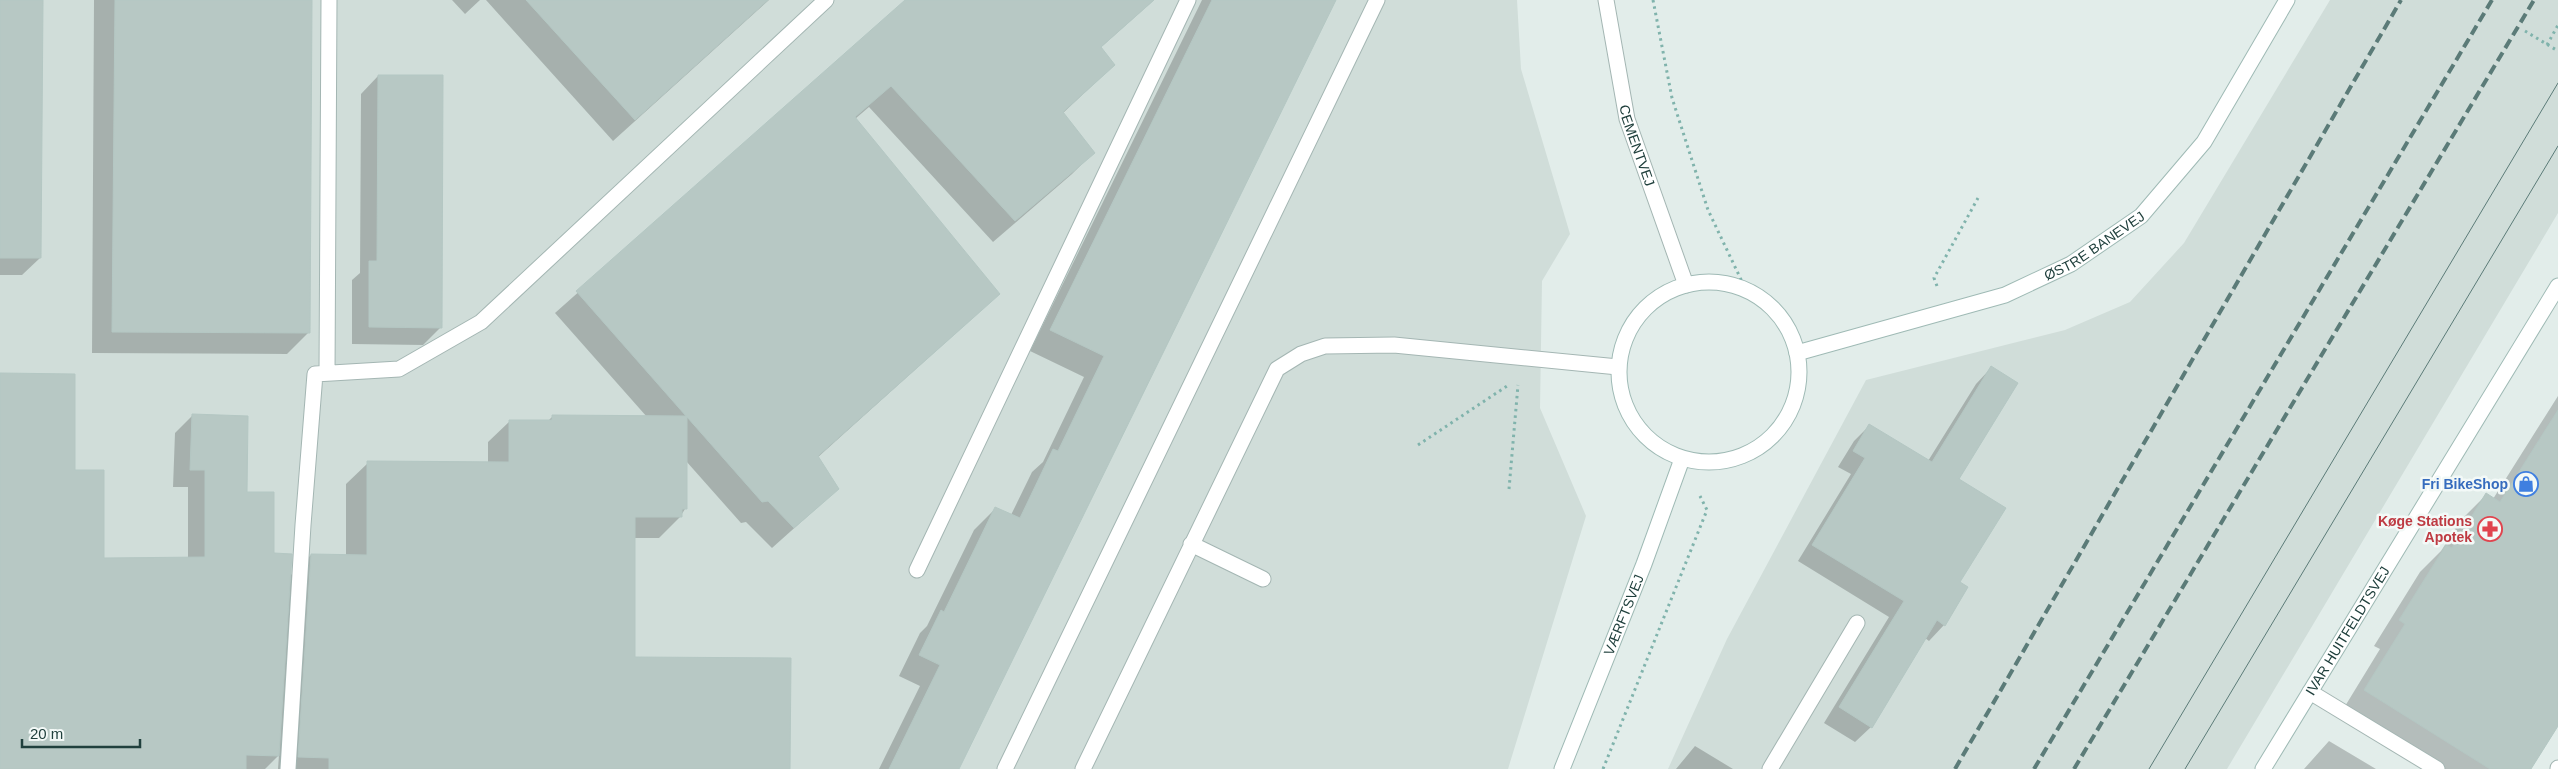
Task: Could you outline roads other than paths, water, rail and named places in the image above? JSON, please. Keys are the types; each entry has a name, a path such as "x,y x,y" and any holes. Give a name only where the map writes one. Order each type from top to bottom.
{"street":[{"path":"327,373 329,0"},
{"path":"288,769 303,525 315,374 399,369 481,322 826,0"},
{"path":"917,570 1188,0"},
{"path":"1005,769 1377,0"},
{"name":"CEMENTVEJ","path":"1606,0 1627,119 1686,285"},
{"name":"ØSTRE BANEVEJ","path":"1797,353 2005,295 2071,264 2141,216 2204,142 2288,0"},
{"path":"1716,283 1746,290 1769,305 1787,327 1797,353 1798,384 1789,414 1770,439 1744,456 1713,462 1682,459 1655,445 1634,424 1621,397 1618,367 1624,339 1639,315 1660,296 1686,285 1716,283"},
{"name":"IVAR HUITFELDTSVEJ","path":"2263,769 2558,286"},
{"path":"1083,769 1277,369 1301,354 1325,346 1394,345 1618,367"},
{"name":"VÆRFTSVEJ","path":"1562,769 1644,564 1682,459"},
{"path":"1191,544 1263,579"},
{"path":"1770,769 1857,624"},
{"path":"2310,692 2438,769"}],"tram line":[{"path":"2149,769 2558,83"},
{"path":"2185,769 2558,146"}],"railway":[{"path":"1955,769 2401,0"},
{"path":"2034,769 2492,0"},
{"path":"2074,769 2534,0"}],"place":[{"name":"Fri BikeShop","path":"2526,484"},
{"name":"Køge Stations Apotek","path":"2490,529"}]}
